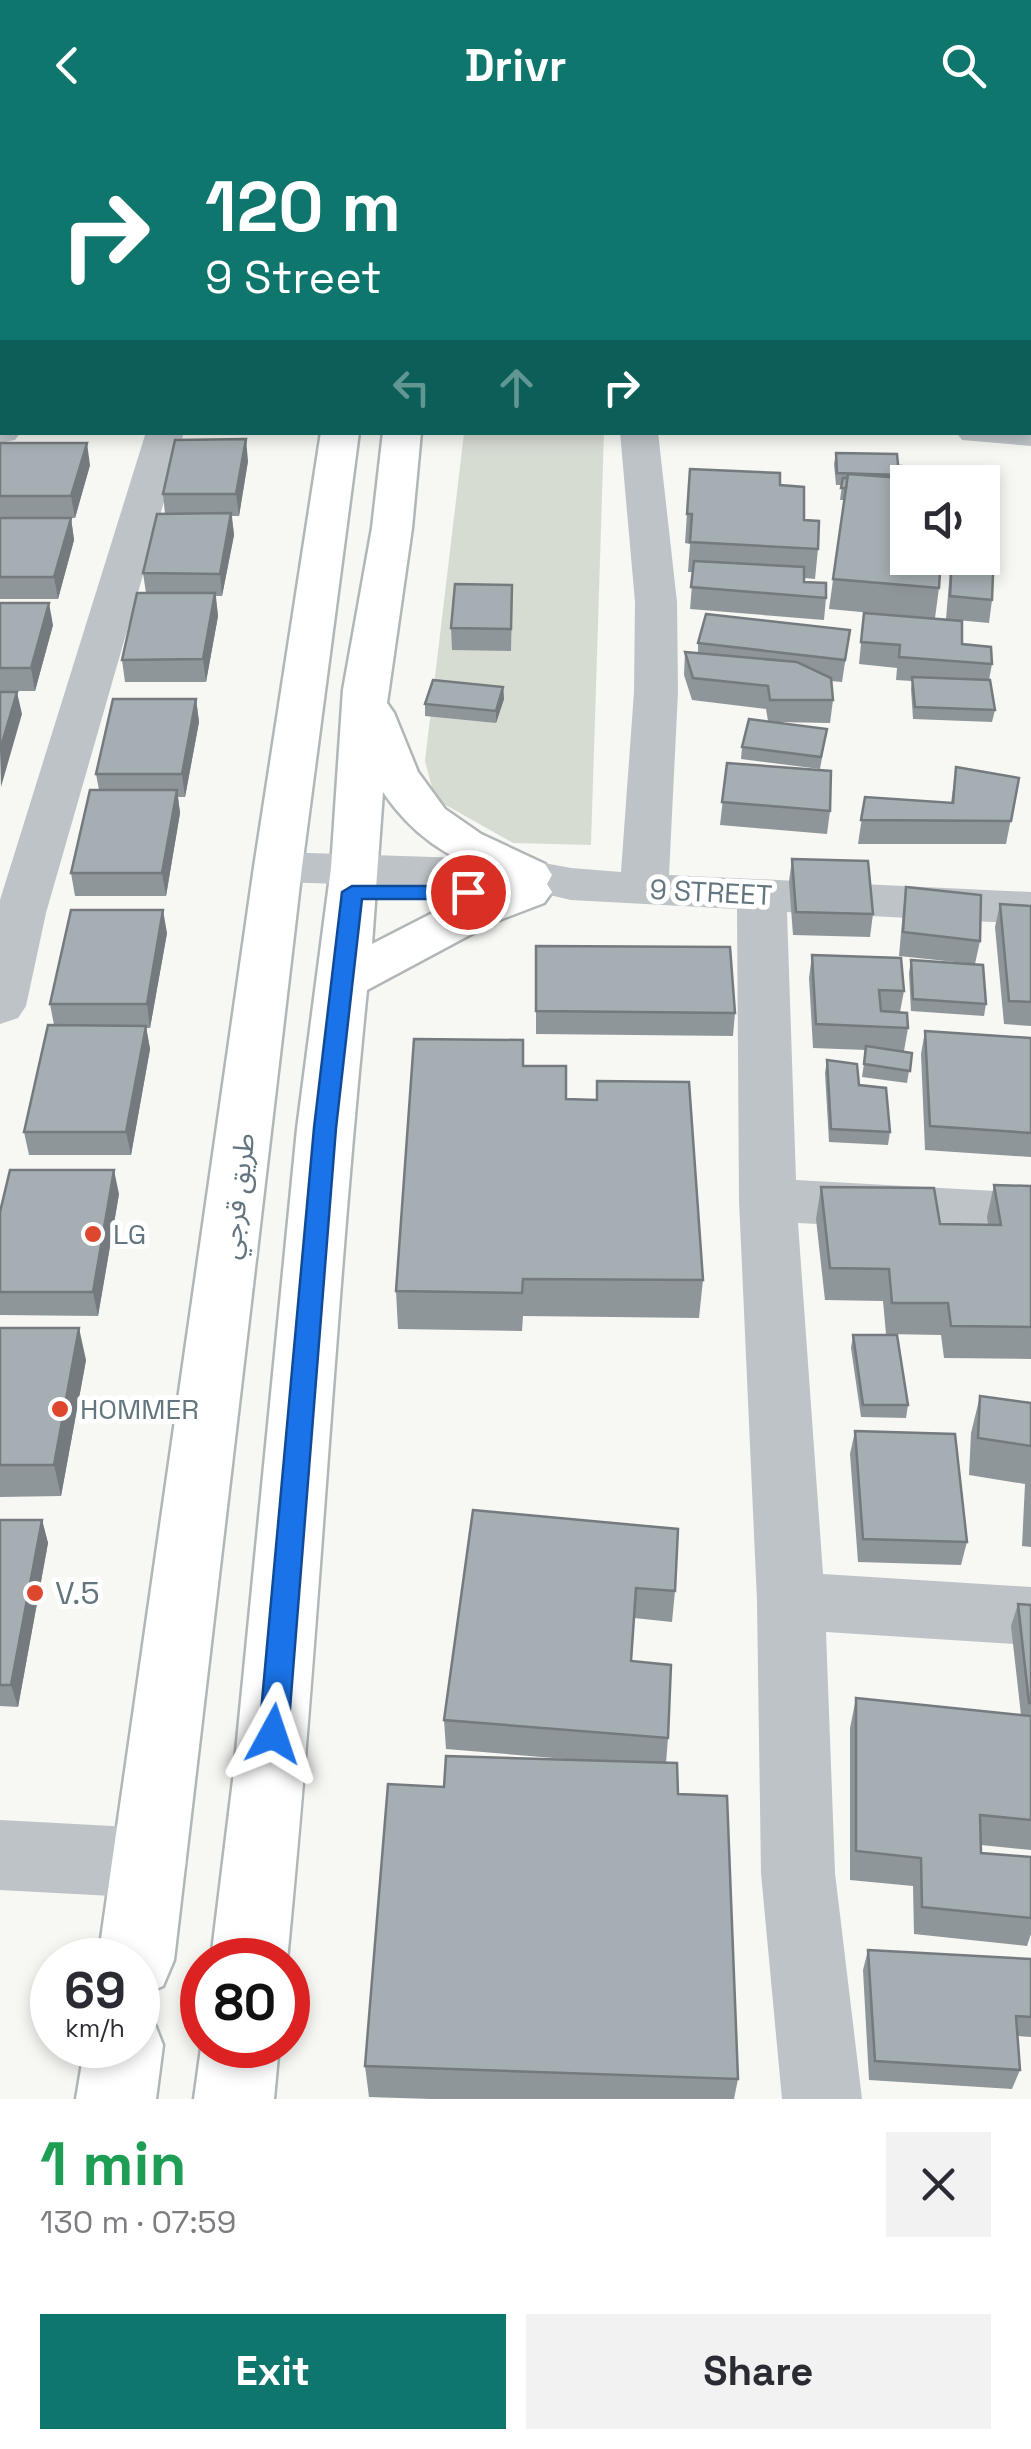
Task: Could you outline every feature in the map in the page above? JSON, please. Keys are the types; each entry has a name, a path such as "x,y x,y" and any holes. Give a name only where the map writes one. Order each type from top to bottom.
{"highway":[{"name":"طريق قرجي","path":"139,1938 276,880 340,435"},
{"path":"251,1938 272,1753 325,1128 354,880 365,690 392,528 402,435"},
{"path":"365,690 404,795 464,845 542,884"},
{"path":"344,980 476,911 542,884"},
{"path":"116,2099 121,2068"},
{"path":"234,2099 237,2068"}],"street":[{"path":"0,1006 21,913 164,435"},
{"path":"639,435 656,602 656,692 644,889"},
{"name":"9 STREET","path":"276,880 542,884 1031,908"},
{"path":"762,895 768,1200 791,1600 798,1873 822,2099"},
{"path":"768,1200 1031,1214"},
{"path":"791,1600 1031,1616"},
{"path":"0,1856 150,1863"}],"shaded area":[{"path":"464,435 604,435 591,845 513,843 435,799 425,761"}],"building":[{"path":"246,439 236,494 163,494 175,440"},
{"path":"0,443 87,443 71,496 0,496"},
{"path":"836,453 897,454 898,465 890,465 890,475 837,473"},
{"path":"690,469 780,473 780,485 804,487 804,520 819,521 818,549 690,542"},
{"path":"848,474 890,477 890,575 940,575 939,588 833,579"},
{"path":"231,513 220,574 143,573 157,514"},
{"path":"0,518 71,518 54,577 0,577"},
{"path":"694,561 804,567 804,582 826,583 826,598 691,587"},
{"path":"951,575 993,575 992,600 950,596"},
{"path":"455,584 512,585 511,629 451,628"},
{"path":"137,593 215,593 203,659 122,660"},
{"path":"0,603 49,603 31,668 0,668"},
{"path":"864,613 962,621 962,644 991,647 992,664 899,657 900,645 861,642"},
{"path":"706,614 850,630 845,660 698,643"},
{"path":"685,652 797,662 831,678 833,700 770,700 768,686 693,678"},
{"path":"912,677 990,680 995,710 915,707"},
{"path":"433,680 503,687 496,711 425,704"},
{"path":"0,692 17,692 0,750"},
{"path":"113,699 196,699 182,774 96,774"},
{"path":"749,719 827,729 821,757 742,747"},
{"path":"727,763 831,771 830,811 722,802"},
{"path":"956,767 1019,778 1011,821 861,820 865,797 953,803"},
{"path":"90,790 177,790 162,873 71,873"},
{"path":"792,859 868,861 873,914 796,912"},
{"path":"906,887 981,895 980,941 903,932"},
{"path":"1000,904 1031,906 1031,1002 1009,1001"},
{"path":"71,910 163,910 147,1004 50,1004"},
{"path":"536,946 730,947 735,1013 536,1011"},
{"path":"812,955 901,958 904,991 879,990 881,1011 907,1013 908,1028 816,1024"},
{"path":"911,960 983,965 986,1004 913,999"},
{"path":"48,1025 146,1026 126,1132 24,1132"},
{"path":"925,1031 1031,1038 1031,1133 930,1126"},
{"path":"414,1039 523,1040 523,1066 566,1066 566,1099 597,1100 597,1081 689,1082 703,1280 523,1279 522,1293 396,1291"},
{"path":"866,1046 912,1053 910,1071 864,1064"},
{"path":"827,1060 857,1064 859,1085 886,1088 890,1132 831,1129"},
{"path":"10,1170 114,1170 93,1292 0,1292 0,1212"},
{"path":"994,1185 1031,1186 1031,1327 951,1326 948,1303 892,1303 889,1269 830,1268 821,1187 934,1188 940,1224 1001,1225"},
{"path":"0,1328 79,1328 54,1465 0,1465"},
{"path":"853,1335 897,1335 908,1405 863,1405"},
{"path":"980,1396 1031,1403 1031,1446 978,1438"},
{"path":"855,1431 955,1434 967,1542 863,1539"},
{"path":"473,1510 678,1529 675,1591 636,1588 631,1661 671,1665 668,1738 444,1720"},
{"path":"0,1520 42,1520 11,1685 0,1685"},
{"path":"1018,1604 1031,1605 1031,1703 1029,1703"},
{"path":"856,1698 1031,1716 1031,1820 980,1815 981,1853 1031,1857 1031,1918 922,1907 921,1858 856,1851"},
{"path":"446,1756 677,1763 678,1794 727,1796 738,2079 365,2066 388,1784 444,1787"},
{"path":"868,1950 1031,1959 1031,2017 1016,2016 1020,2070 875,2061"}],"place":[{"name":"LG","path":"93,1234"},
{"name":"HOMMER","path":"60,1409"},
{"name":"V.5","path":"35,1593"}],"route":[{"path":"273,1734 325,1128 352,892 468,892"}]}
